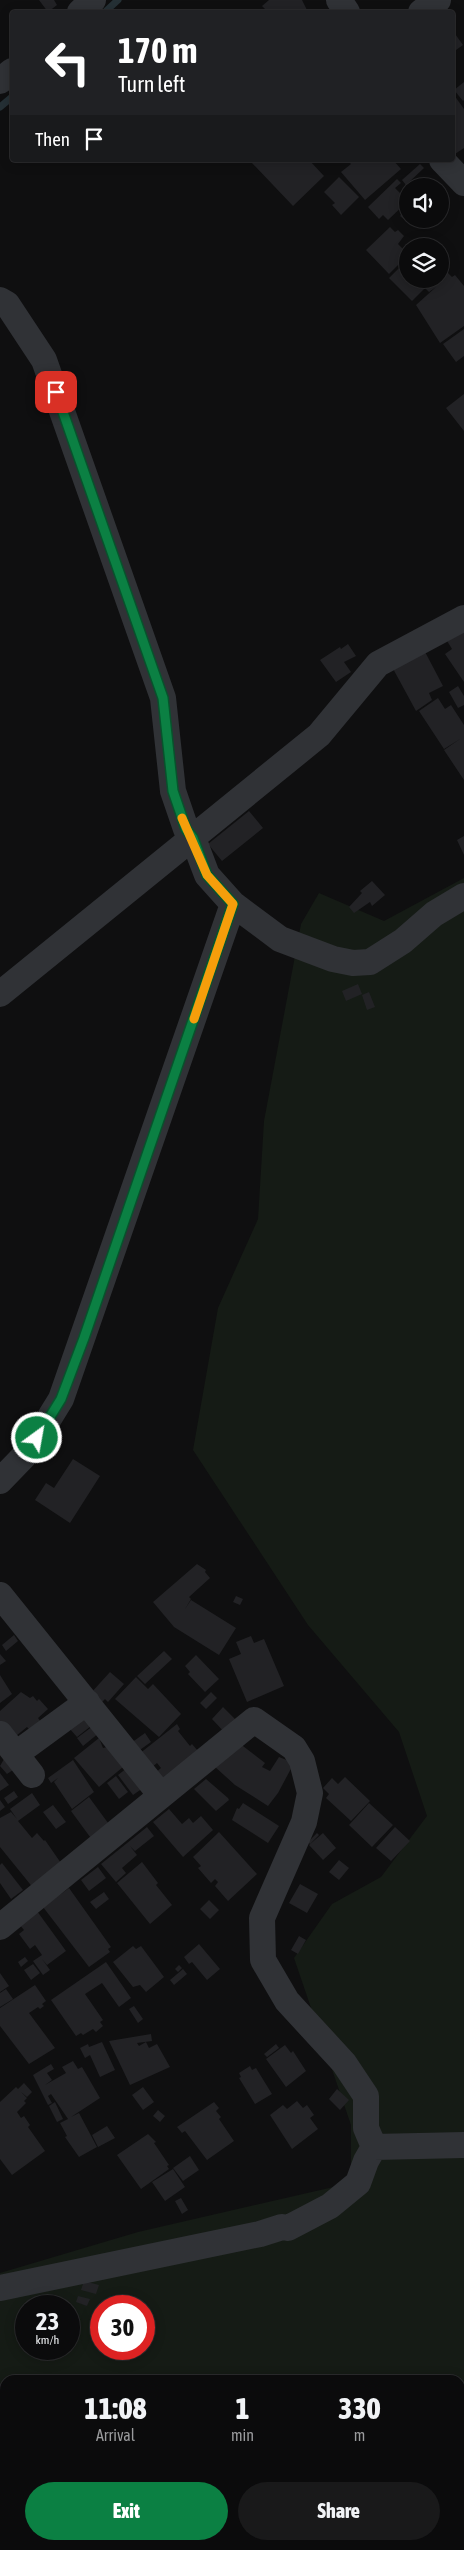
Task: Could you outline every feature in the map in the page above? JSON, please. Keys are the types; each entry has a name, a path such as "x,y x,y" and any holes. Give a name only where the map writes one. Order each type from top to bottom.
{"street":[{"path":"82,10 93,0"},
{"path":"424,10 438,0"},
{"path":"444,162 464,183"},
{"path":"0,300 6,304 44,360 163,698 173,791 186,829 193,838 207,875 233,904 280,939 332,959 353,963 370,962 403,941 434,914 464,896"},
{"path":"0,994 319,735 378,664 464,618"},
{"path":"0,1481 29,1451 61,1399 233,904"},
{"path":"0,1595 160,1794"},
{"path":"32,1775 8,1744 86,1702"},
{"path":"0,1927 160,1794 254,1720 294,1748 302,1761 310,1793 304,1822 262,1918 263,1960 287,2001 344,2063 366,2096 366,2128 374,2147"},
{"path":"374,2147 464,2145"},
{"path":"0,2288 260,2234 282,2227 288,2228 330,2206 358,2183 366,2161 374,2147"}],"shaded area":[{"path":"464,878 464,2375 0,2375 0,2273 138,2232 351,2183 351,2125 294,1958 332,1904 381,1877 427,1816 399,1732 308,1625 193,1450 218,1308 258,1219 264,1121 301,924 319,893 384,921"}],"building":[{"path":"39,0 54,0 57,5 51,10 46,10"},
{"path":"269,0 302,0 307,10 266,10 262,6"},
{"path":"455,34 463,45 456,50 455,49"},
{"path":"464,82 463,101 455,91"},
{"path":"455,96 464,109 464,148 455,154"},
{"path":"311,162 324,176 293,206 252,163"},
{"path":"349,162 395,162 401,169 365,200 341,172 351,164"},
{"path":"420,164 424,168 413,178 404,178"},
{"path":"339,177 359,197 341,215 332,205 335,203 324,192"},
{"path":"397,179 399,181 399,185 395,188 399,192 399,210 388,220 383,215 379,219 368,207"},
{"path":"390,227 395,232 398,230 404,236 399,238 399,264 389,274 366,250"},
{"path":"399,268 399,288 389,278"},
{"path":"449,274 452,277 455,275 464,286 464,326 440,343 416,305 435,288 449,288"},
{"path":"399,288 425,288 412,301"},
{"path":"425,288 435,288 429,292"},
{"path":"464,329 464,356 456,362 443,344"},
{"path":"464,394 464,431 446,408"},
{"path":"464,624 464,682 445,654 452,649 444,636"},
{"path":"348,644 356,656 344,662 351,672 336,682 320,660"},
{"path":"423,648 443,686 429,693 432,700 416,711 391,665"},
{"path":"458,686 464,696 464,705 458,708 449,692"},
{"path":"438,698 445,709 451,705 464,725 464,780 444,750 460,739 444,749 419,711"},
{"path":"249,811 263,828 222,861 208,844"},
{"path":"464,836 464,855 457,840"},
{"path":"372,881 385,895 372,906 370,902 354,913 349,907 362,893 360,891"},
{"path":"358,984 362,994 346,1001 342,991"},
{"path":"369,992 375,1007 367,1010 362,995"},
{"path":"73,1459 100,1476 70,1523 35,1500 46,1483 54,1488"},
{"path":"197,1564 206,1570 205,1572 210,1578 189,1597 191,1599 185,1609 191,1600 236,1628 219,1655 174,1627 153,1602"},
{"path":"236,1596 243,1599 240,1605 233,1602"},
{"path":"14,1635 18,1641 6,1651 2,1645"},
{"path":"251,1636 254,1643 264,1639 284,1686 247,1702 229,1659 241,1654 236,1642"},
{"path":"164,1651 172,1659 145,1684 137,1676"},
{"path":"0,1654 6,1661 0,1665"},
{"path":"196,1655 219,1679 205,1692 188,1674 190,1672 185,1666"},
{"path":"110,1672 124,1684 108,1702 105,1699 100,1704 90,1694"},
{"path":"0,1675 12,1694 0,1703"},
{"path":"136,1677 148,1689 153,1684 181,1714 159,1737 115,1699"},
{"path":"21,1692 30,1698 33,1696 37,1701 39,1699 48,1709 38,1718 41,1722 29,1729 27,1727 16,1736 0,1731 0,1711"},
{"path":"211,1692 217,1698 206,1709 200,1703"},
{"path":"223,1707 238,1722 226,1734 212,1719"},
{"path":"84,1716 91,1726 77,1737 69,1728"},
{"path":"177,1724 180,1729 178,1731 190,1746 192,1744 198,1751 166,1787 155,1773 161,1768 157,1763 151,1768 139,1754"},
{"path":"93,1726 99,1733 83,1746 77,1738"},
{"path":"145,1733 151,1742 137,1752 131,1743"},
{"path":"99,1738 103,1748 107,1747 123,1767 99,1787 74,1758"},
{"path":"239,1743 265,1763 262,1767 270,1771 279,1757 294,1763 278,1793 268,1806 235,1785 214,1766"},
{"path":"4,1759 13,1770 7,1774 0,1766"},
{"path":"73,1760 94,1792 72,1809 54,1782 58,1778 51,1783 48,1778"},
{"path":"127,1768 143,1788 133,1795 118,1775"},
{"path":"0,1773 9,1785 0,1791"},
{"path":"116,1776 128,1792 119,1799 107,1783"},
{"path":"345,1777 370,1801 351,1821 326,1798 329,1794 323,1788 332,1778 338,1784"},
{"path":"206,1779 229,1800 216,1811 194,1789"},
{"path":"14,1791 18,1797 8,1804 4,1798"},
{"path":"32,1793 40,1805 18,1821 32,1838 37,1833 45,1840 63,1866 34,1889 0,1847 0,1818 11,1812 17,1819 10,1809"},
{"path":"89,1797 111,1827 93,1841 71,1811"},
{"path":"0,1800 5,1807 0,1811"},
{"path":"243,1803 279,1826 268,1843 232,1820 237,1808 239,1809"},
{"path":"369,1803 393,1825 372,1847 349,1825"},
{"path":"53,1805 66,1822 56,1829 43,1812"},
{"path":"169,1809 182,1824 189,1818 193,1823 201,1816 213,1830 183,1857 153,1822"},
{"path":"147,1827 154,1836 135,1851 130,1846 137,1855 122,1868 126,1873 116,1882 101,1864"},
{"path":"395,1827 410,1841 391,1861 376,1848"},
{"path":"219,1832 257,1874 228,1901 215,1886 218,1882 215,1879 211,1883 198,1868 201,1866 193,1857"},
{"path":"317,1833 319,1835 310,1844 308,1842"},
{"path":"323,1833 336,1848 323,1860 309,1845"},
{"path":"339,1860 349,1868 339,1880 329,1872"},
{"path":"142,1862 158,1883 156,1885 172,1905 150,1924 117,1883"},
{"path":"2,1863 23,1890 11,1899 0,1883 0,1865"},
{"path":"98,1867 106,1878 89,1891 81,1880"},
{"path":"300,1884 318,1894 307,1913 289,1903"},
{"path":"69,1888 111,1947 108,1949 110,1952 89,1967 43,1907"},
{"path":"104,1892 109,1899 96,1909 90,1902"},
{"path":"209,1900 219,1910 210,1919 200,1909"},
{"path":"37,1911 66,1951 47,1965 42,1959 50,1970 43,1975 33,1961 42,1955 35,1945 30,1949 19,1934 24,1930 19,1924"},
{"path":"299,1936 306,1940 298,1954 291,1950"},
{"path":"199,1944 220,1969 207,1980 192,1962 189,1964 184,1957"},
{"path":"133,1946 136,1949 141,1946 164,1977 146,1992 140,1985 133,1987 113,1962"},
{"path":"25,1957 28,1961 21,1967 18,1962"},
{"path":"106,1962 131,1998 119,2007 102,1983 85,1994 103,2020 100,2022 103,2026 96,2032 93,2029 83,2035 81,2033 76,2036 51,2000"},
{"path":"33,1964 40,1973 31,1980 24,1970"},
{"path":"179,1965 182,1968 178,1972 175,1969"},
{"path":"183,1969 187,1974 174,1985 170,1980"},
{"path":"0,1973 9,1986 0,1992"},
{"path":"35,1985 46,2001 40,2009 38,2007 29,2013 55,2048 29,2064 0,2026 0,2008"},
{"path":"6,1989 13,1999 0,2007 0,1993"},
{"path":"134,2006 143,2019 138,2023 129,2009"},
{"path":"151,2034 152,2041 137,2043 139,2046 146,2042 149,2048 157,2044 170,2067 130,2085 109,2041"},
{"path":"102,2042 115,2070 100,2077 90,2055 85,2058 80,2048 88,2044 89,2047"},
{"path":"276,2044 279,2048 267,2057 264,2054"},
{"path":"285,2045 291,2053 293,2051 306,2071 286,2087 266,2059"},
{"path":"73,2061 78,2069 82,2067 100,2098 71,2117 79,2113 97,2147 79,2157 65,2137 67,2136 60,2123 68,2119 51,2094 48,2096 52,2103 48,2105 33,2075 51,2064 54,2069 47,2073 52,2080 45,2085 66,2073 62,2067"},
{"path":"250,2066 252,2070 256,2068 272,2094 255,2104 239,2078 241,2077 239,2073"},
{"path":"24,2083 32,2092 27,2097 21,2092 27,2098 24,2101 26,2103 17,2112 21,2118 24,2116 30,2125 28,2127 45,2151 12,2175 0,2159 0,2102 16,2087 18,2089"},
{"path":"143,2087 154,2102 143,2110 132,2095"},
{"path":"337,2089 349,2100 340,2110 329,2099"},
{"path":"297,2101 303,2108 307,2105 314,2115 310,2118 318,2129 292,2149 270,2115 283,2105 287,2109"},
{"path":"55,2102 63,2119 57,2122 49,2106"},
{"path":"214,2102 219,2108 216,2111 221,2117 219,2119 234,2141 207,2160 185,2131 182,2133 177,2127"},
{"path":"158,2110 165,2116 160,2122 153,2116"},
{"path":"107,2126 115,2138 98,2147 92,2135"},
{"path":"148,2134 156,2142 154,2143 169,2165 167,2166 169,2169 141,2189 117,2155"},
{"path":"190,2156 199,2170 183,2181 173,2168"},
{"path":"173,2169 185,2187 165,2201 152,2182"},
{"path":"181,2198 188,2210 182,2214 175,2201"},
{"path":"84,2281 99,2285 96,2294 81,2290"},
{"path":"80,2296 90,2299 87,2306 80,2303"}],"waterway":[{"path":"107,10 118,0"},
{"path":"0,107 10,99"}],"slow traffic":[{"path":"182,818 186,829 193,838 207,875 233,904 194,1019"}],"route":[{"path":"37,1438 61,1399 84,1338 233,904 207,875 193,838 186,829 173,791 163,698 56,392"}]}
